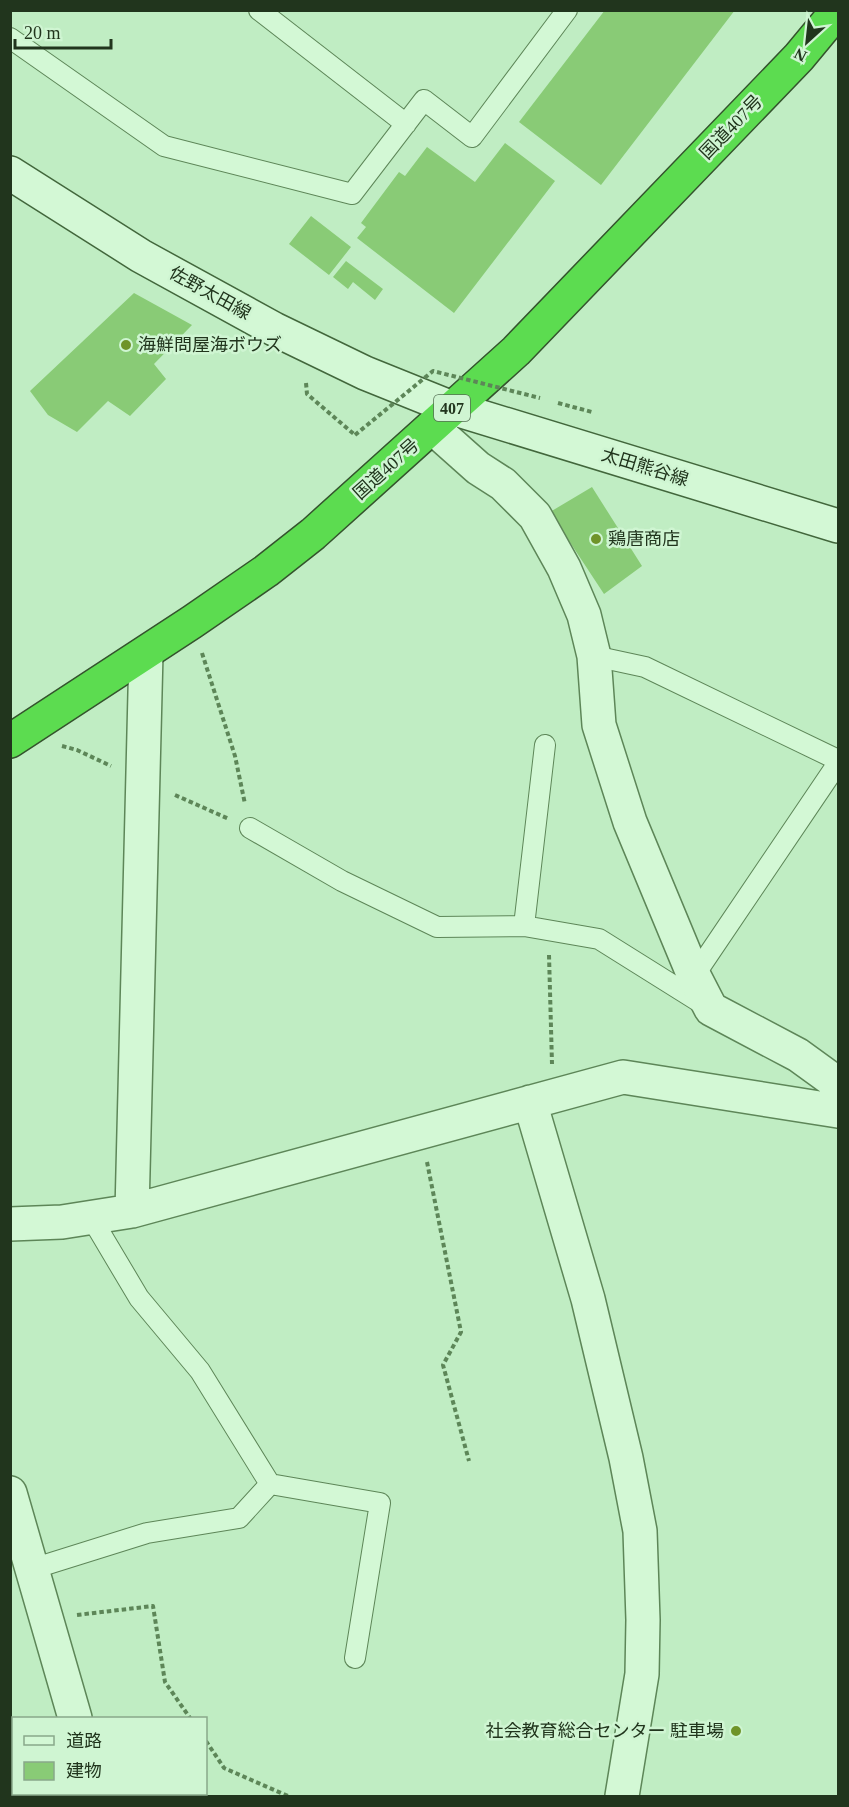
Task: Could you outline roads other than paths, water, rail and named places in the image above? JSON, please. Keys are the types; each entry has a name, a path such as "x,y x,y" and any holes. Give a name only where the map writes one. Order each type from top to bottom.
{"highway":[{"name":"国道407号","path":"14,736 192,622 266,571 313,534 516,351 799,57 838,10"}],"street":[{"name":"佐野太田線","path":"10,173 141,256 274,329 365,373 442,418"},
{"name":"太田熊谷線","path":"442,418 838,526"},
{"path":"442,418 478,468 503,483 535,516 564,568 584,615 594,656 599,725 630,822 694,976 711,1009 798,1055 838,1084"},
{"path":"132,1211 146,653"},
{"path":"10,1224 92,1219 132,1211 623,1077 838,1111"},
{"path":"542,1099 626,1458 640,1531 642,1674 622,1797"},
{"path":"10,1492 74,1717"}],"lane":[{"path":"259,10 406,124"},
{"path":"10,38 164,146 352,194 424,100 472,137 567,10"},
{"path":"594,656 645,667 838,762 694,976"},
{"path":"524,926 544,745"},
{"path":"250,828 342,881 436,927 524,926 599,939 711,1009"},
{"path":"92,1219 138,1298 200,1371 270,1484 380,1503 355,1658"},
{"path":"32,1569 147,1533 239,1518 270,1484"}],"place":[{"name":"海鮮問屋海ボウズ","path":"126,345"},
{"name":"鶏唐商店","path":"596,539"},
{"name":"社会教育総合センター 駐車場","path":"736,1731"}]}
